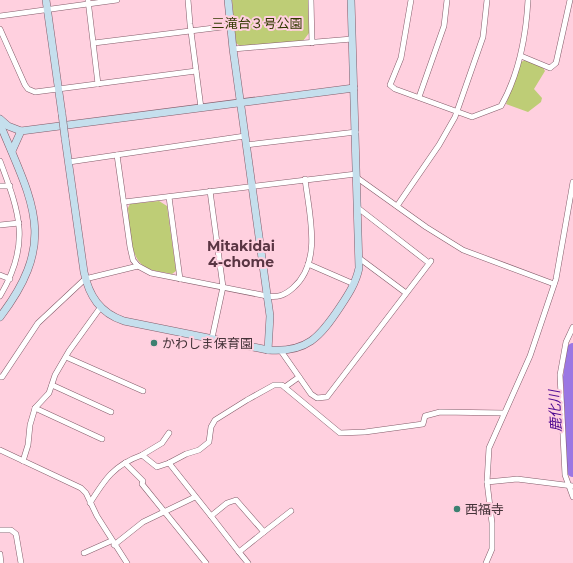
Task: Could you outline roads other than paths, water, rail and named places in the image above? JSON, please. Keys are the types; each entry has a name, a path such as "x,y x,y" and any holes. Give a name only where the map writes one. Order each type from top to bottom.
{"street":[{"path":"46,0 85,279 92,297 100,308 112,316 124,321 268,350 281,351 303,346 317,337 329,323 354,284 358,273 358,208 351,0"},
{"path":"0,16 48,10 88,2 117,0"},
{"path":"188,0 201,108"},
{"path":"228,0 244,136 267,296 270,330 268,350"},
{"path":"311,0 312,43"},
{"path":"411,0 401,58 390,85 395,89 472,117 501,106 521,56 528,0"},
{"path":"419,97 444,26 447,0"},
{"path":"397,206 439,145 457,111 483,37 487,0"},
{"path":"521,56 544,64 550,68 556,63 570,0"},
{"path":"88,2 98,84"},
{"path":"94,43 230,26"},
{"path":"0,29 28,89 35,92 59,90 196,70"},
{"path":"233,49 352,39"},
{"path":"0,119 8,126 21,131 354,88"},
{"path":"0,124 2,135 12,151 31,199 35,219 35,239 32,258 22,285 0,317"},
{"path":"12,151 21,131"},
{"path":"246,145 356,132"},
{"path":"68,162 244,136"},
{"path":"117,155 130,247 134,260 138,266 151,273 267,296 275,297 285,294 291,290 298,284 308,264 312,243 305,179"},
{"path":"0,161 10,186 19,223 20,243 17,260 10,279 0,296"},
{"path":"124,202 252,185 356,175 446,241 463,250 554,284"},
{"path":"486,563 492,549 492,523 487,482 489,448 530,356 554,284 561,259 573,182"},
{"path":"0,186 10,186"},
{"path":"210,191 223,287 212,338"},
{"path":"169,197 180,279"},
{"path":"281,351 298,377 314,397 323,398 330,395 430,262 358,208"},
{"path":"0,225 19,223"},
{"path":"359,258 406,293"},
{"path":"308,264 354,284"},
{"path":"0,377 2,377 38,323 85,279 138,266"},
{"path":"0,275 10,279"},
{"path":"23,461 28,445 30,425 35,408 49,393 66,357 100,308"},
{"path":"573,327 566,342 560,375 564,475 571,486 573,497"},
{"path":"66,357 143,391"},
{"path":"284,387 298,377"},
{"path":"52,385 111,412"},
{"path":"142,454 157,467 199,450 209,442 211,427 219,416 274,385 282,385 340,433 365,432 423,424 425,416 440,412 504,413"},
{"path":"35,408 102,439"},
{"path":"90,503 101,484 111,472 162,443 169,432"},
{"path":"0,450 78,485 86,493 90,503 113,543 127,563"},
{"path":"125,463 143,481 143,486 206,563"},
{"path":"169,463 248,563"},
{"path":"487,482 517,479 571,486"},
{"path":"84,553 113,543 143,522 195,497"},
{"path":"210,516 227,503 236,500 264,532"},
{"path":"239,552 291,511"},
{"path":"0,530 11,530 16,534 21,563"},
{"path":"0,554 1,563"}],"waterway":[{"name":"鹿化川","path":"573,349 569,377 573,471"}],"place":[{"name":"かわしま保育園","path":"154,343"},
{"name":"西福寺","path":"457,509"}],"district":[{"name":"Mitakidai 4-chome","path":"241,254"}],"park label":[{"name":"三滝台３号公園","path":"257,23"}]}
